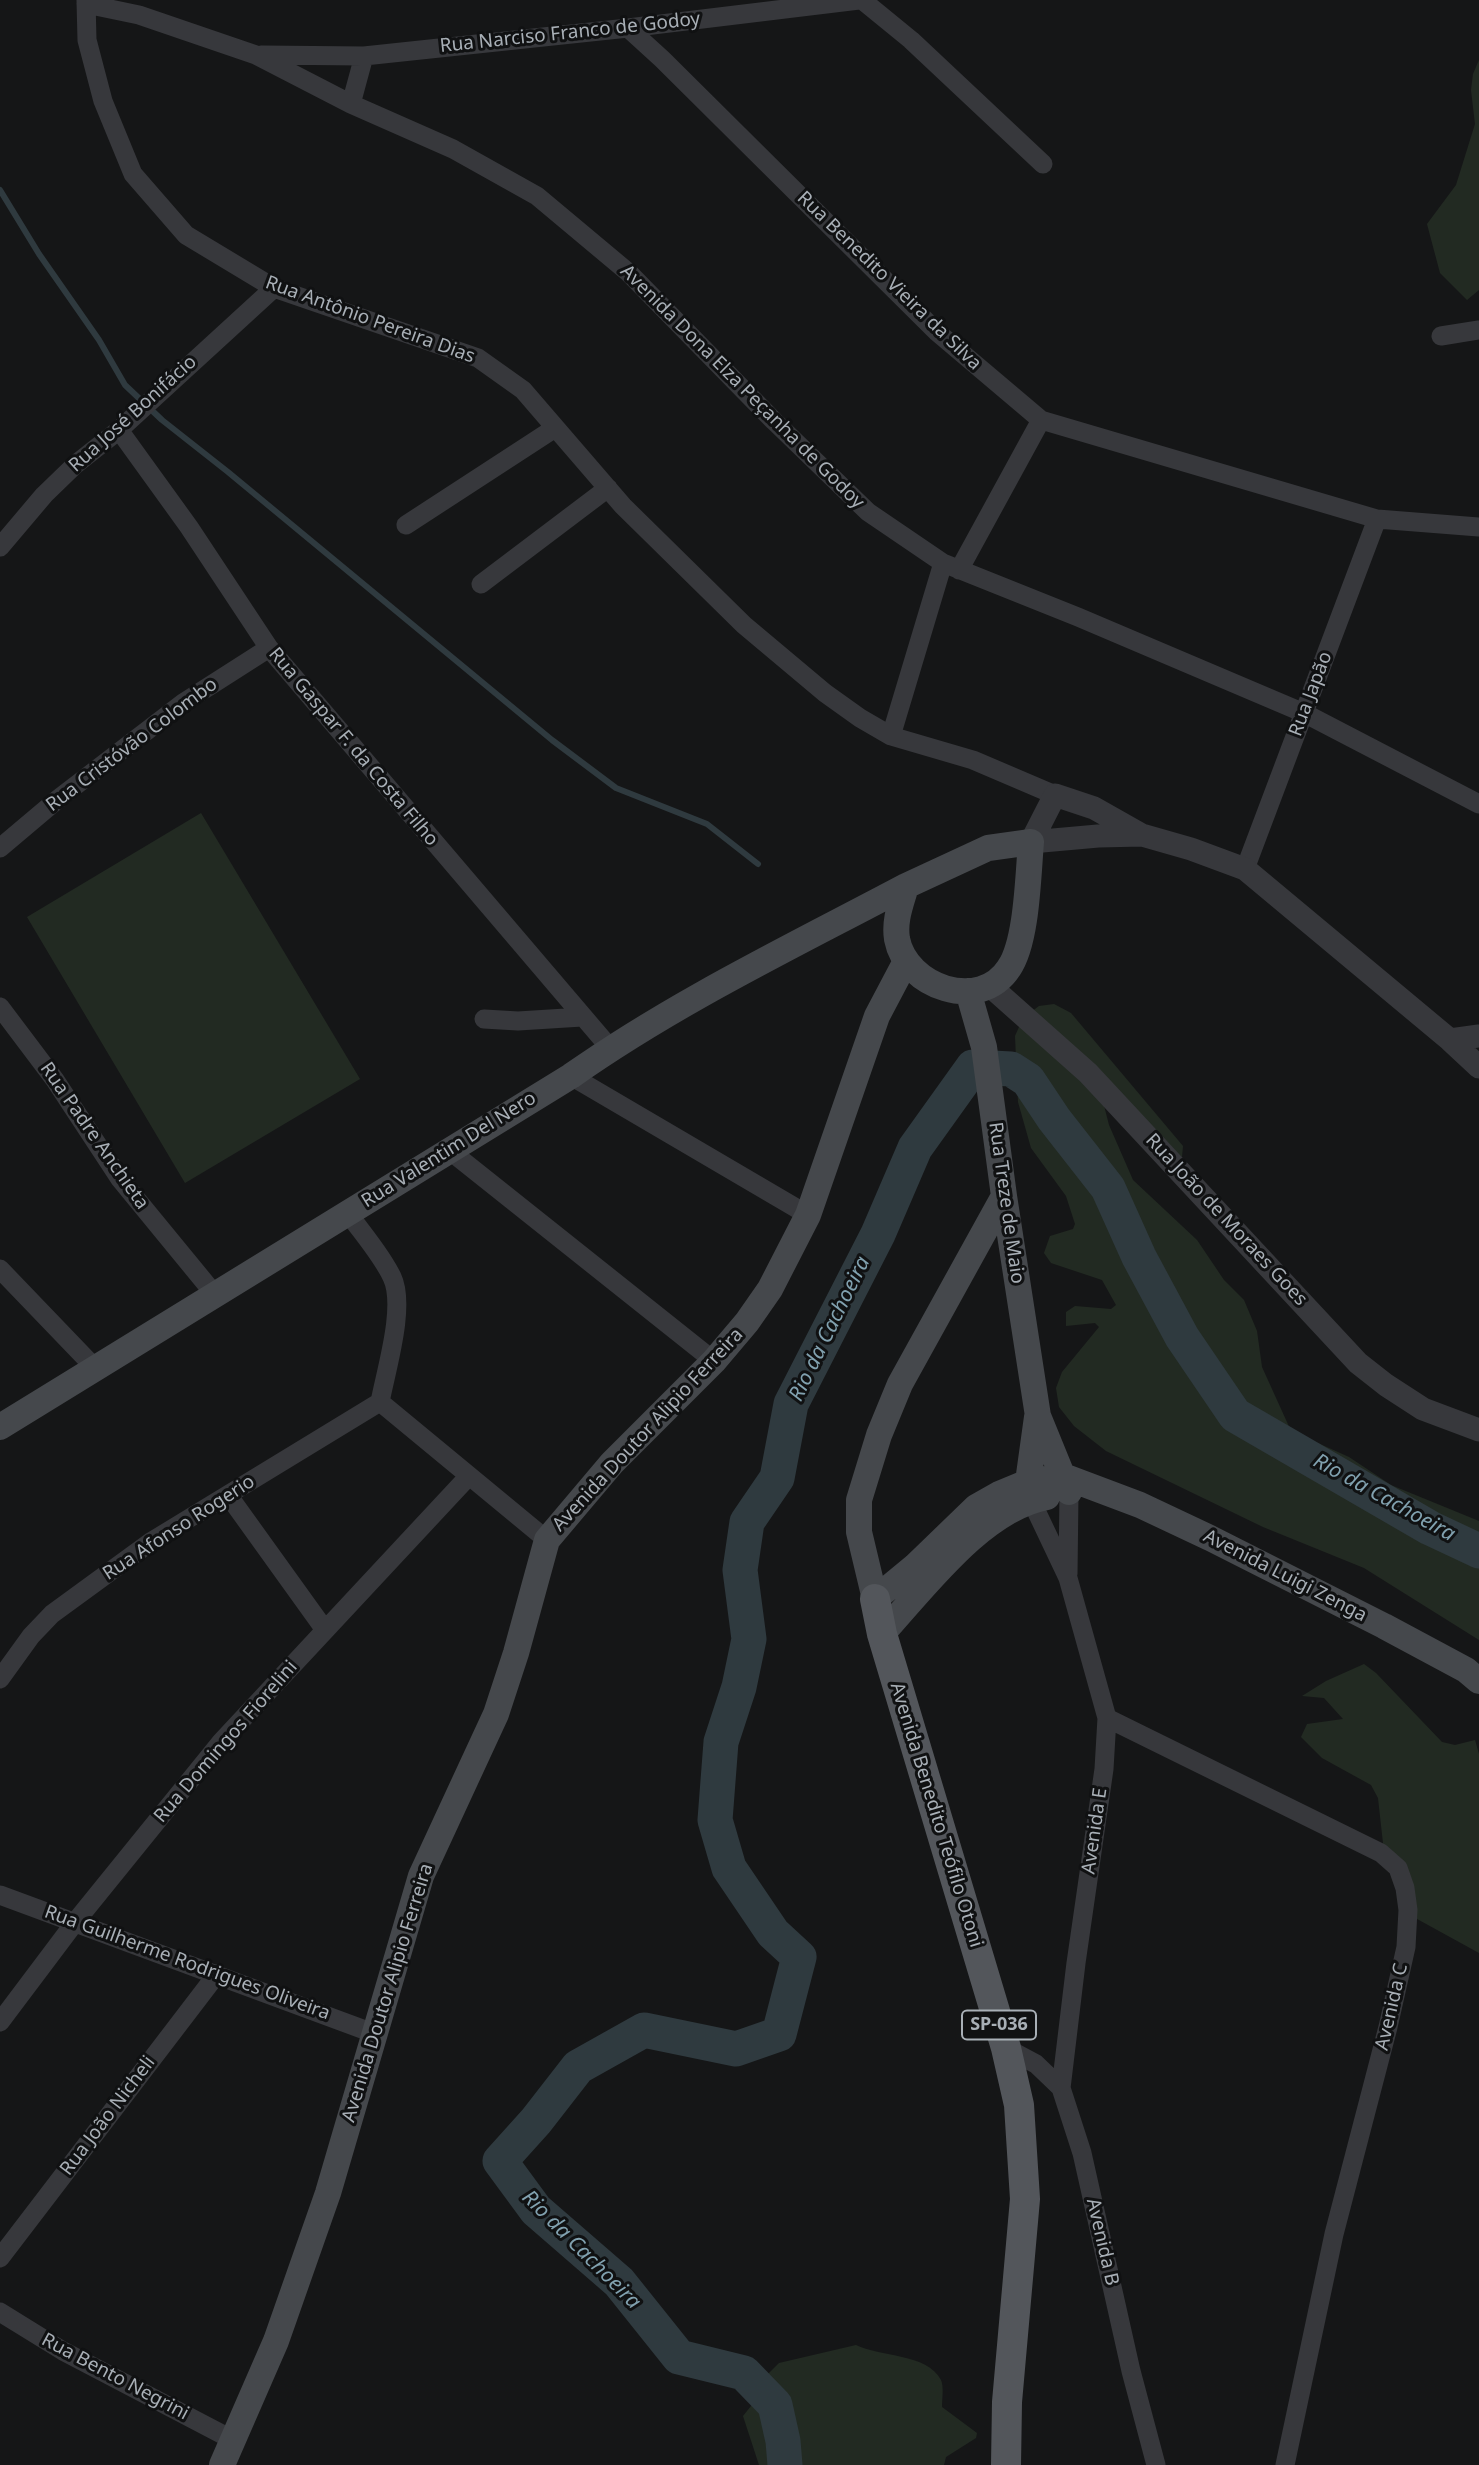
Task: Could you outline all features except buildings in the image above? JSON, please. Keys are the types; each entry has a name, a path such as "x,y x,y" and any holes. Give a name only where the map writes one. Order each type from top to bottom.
{"main road":[{"name":"Rua Valentim Del Nero","path":"0,1427 571,1076 610,1048 754,966 906,886 988,848 1031,842"},
{"path":"906,886 897,916 897,939 906,961 922,979 944,989 979,988 1002,977 1011,967 1020,941 1031,842"},
{"name":"Avenida Doutor Alipio Ferreira","path":"222,2465 276,2341 328,2193 421,1876 496,1714 547,1540 612,1463 714,1361 747,1322 770,1289 808,1215 877,1016 906,961"},
{"name":"Rua Treze de Maio","path":"979,988 1004,1196 1038,1416 1029,1491"},
{"name":"Avenida Benedito Teófilo Otoni","path":"1004,1196 900,1384 879,1435 859,1500 859,1532 882,1634 1006,2048 1019,2105 1025,2199 1007,2402 1006,2465"},
{"name":"Rua Treze de Maio","path":"1038,1416 1072,1484"},
{"path":"875,1599 915,1566 976,1507 999,1494 1072,1484"},
{"name":"Avenida Luigi Zenga","path":"1072,1484 1140,1505 1198,1533 1384,1626 1466,1670 1479,1681"},
{"path":"882,1634 977,1532 1013,1509 1029,1491"}],"street":[{"name":"Rua Narciso Franco de Godoy","path":"256,55 364,56 860,0"},
{"path":"860,0 911,40 1044,164"},
{"name":"Avenida Dona Elza Peçanha de Godoy","path":"86,2 139,15 256,55 351,104 453,149 537,197 629,273 774,421 868,512 951,567 1078,617 1304,713 1479,804"},
{"name":"Rua Antônio Pereira Dias","path":"86,2 87,40 103,101 133,174 186,235 274,288 478,358 523,390 608,488 744,625 825,693 891,736 973,760 1094,808 1142,835"},
{"name":"Rua Benedito Vieira da Silva","path":"628,28 937,332 1041,420 1377,519 1479,527"},
{"path":"351,104 364,56"},
{"name":"Rua José Bonifácio","path":"2,540 76,464 119,429 274,288"},
{"path":"1441,337 1479,330"},
{"path":"891,736 951,567 1041,420"},
{"path":"406,525 555,428"},
{"name":"Rua Gaspar F. da Costa Filho","path":"119,429 189,527 269,648 610,1048"},
{"path":"481,584 608,488"},
{"name":"Rua Japão","path":"1245,869 1377,519"},
{"name":"Rua Cristóvão Colombo","path":"0,848 183,703 269,648"},
{"path":"1031,842 1055,794"},
{"path":"1031,842 1142,835 1245,869 1479,1067"},
{"name":"Rua João de Moraes Goes","path":"979,988 1088,1073 1358,1363 1423,1409 1479,1430"},
{"name":"Rua Padre Anchieta","path":"0,1007 55,1080 120,1179 216,1296"},
{"path":"484,1019 517,1021 582,1017"},
{"path":"1450,1040 1479,1036"},
{"path":"571,1076 808,1215"},
{"path":"449,1150 714,1361"},
{"path":"348,1213 391,1276 396,1290 395,1327 380,1402 547,1540"},
{"path":"0,1269 96,1370"},
{"name":"Rua Afonso Rogerio","path":"0,1679 31,1636 52,1614 152,1541 380,1402"},
{"name":"Rua Domingos Fiorelini","path":"0,2022 76,1921 221,1742 468,1477"},
{"name":"Avenida E","path":"1068,1578 1072,1484"},
{"name":"Avenida E","path":"1029,1491 1068,1578 1107,1718 1102,1780 1061,2088"},
{"path":"228,1494 325,1630"},
{"name":"Avenida C","path":"1107,1718 1381,1853 1398,1868 1405,1888 1408,1910 1406,1947 1334,2234 1285,2465"},
{"name":"Rua Guilherme Rodrigues Oliveira","path":"0,1895 373,2033"},
{"name":"Rua João Nicheli","path":"0,2258 217,1974"},
{"name":"Avenida B","path":"1006,2048 1036,2064 1061,2088 1082,2153 1131,2371 1156,2465"},
{"name":"Rua Bento Negrini","path":"0,2312 63,2351 233,2440"}],"shaded area":[{"path":"1479,60 1479,290 1467,300 1440,273 1427,224 1456,185 1475,124 1471,90 1473,74"},
{"path":"201,813 360,1079 185,1183 27,917"},
{"path":"1054,1004 1071,1013 1183,1146 1182,1157 1168,1155 1101,1094 1109,1125 1133,1180 1197,1240 1224,1280 1244,1300 1257,1331 1262,1367 1291,1431 1349,1457 1391,1485 1479,1521 1479,1640 1364,1568 1263,1527 1106,1451 1074,1426 1059,1407 1056,1388 1062,1372 1099,1327 1095,1323 1066,1326 1066,1312 1075,1306 1111,1309 1116,1305 1102,1280 1051,1263 1044,1253 1050,1236 1073,1229 1075,1224 1066,1196 1031,1148 1018,1102 1015,1036 1023,1018 1039,1006"},
{"path":"1364,1664 1376,1673 1442,1742 1455,1745 1475,1740 1479,1754 1479,1953 1408,1914 1384,1852 1378,1798 1371,1785 1322,1758 1301,1737 1307,1724 1343,1719 1324,1698 1302,1696 1326,1681"},
{"path":"856,2345 914,2360 934,2371 942,2383 942,2407 977,2433 976,2438 946,2457 944,2465 759,2465 743,2416 751,2406 757,2385 779,2363"}],"waterway":[{"path":"0,190 39,254 99,340 125,385 162,420 552,740 616,788 707,824 758,864"},
{"name":"Rio da Cachoeira","path":"785,2465 775,2405 744,2373 679,2357 619,2282 536,2210 500,2161 536,2121 578,2067 644,2030 736,2049 779,2034 799,1957 773,1933 729,1868 715,1820 721,1742 739,1687 749,1639 740,1570 747,1522 777,1478 791,1404 878,1234 915,1148 973,1067 1011,1069 1028,1080 1054,1119 1108,1188 1139,1257 1182,1337 1235,1415 1430,1528 1479,1551"}]}
